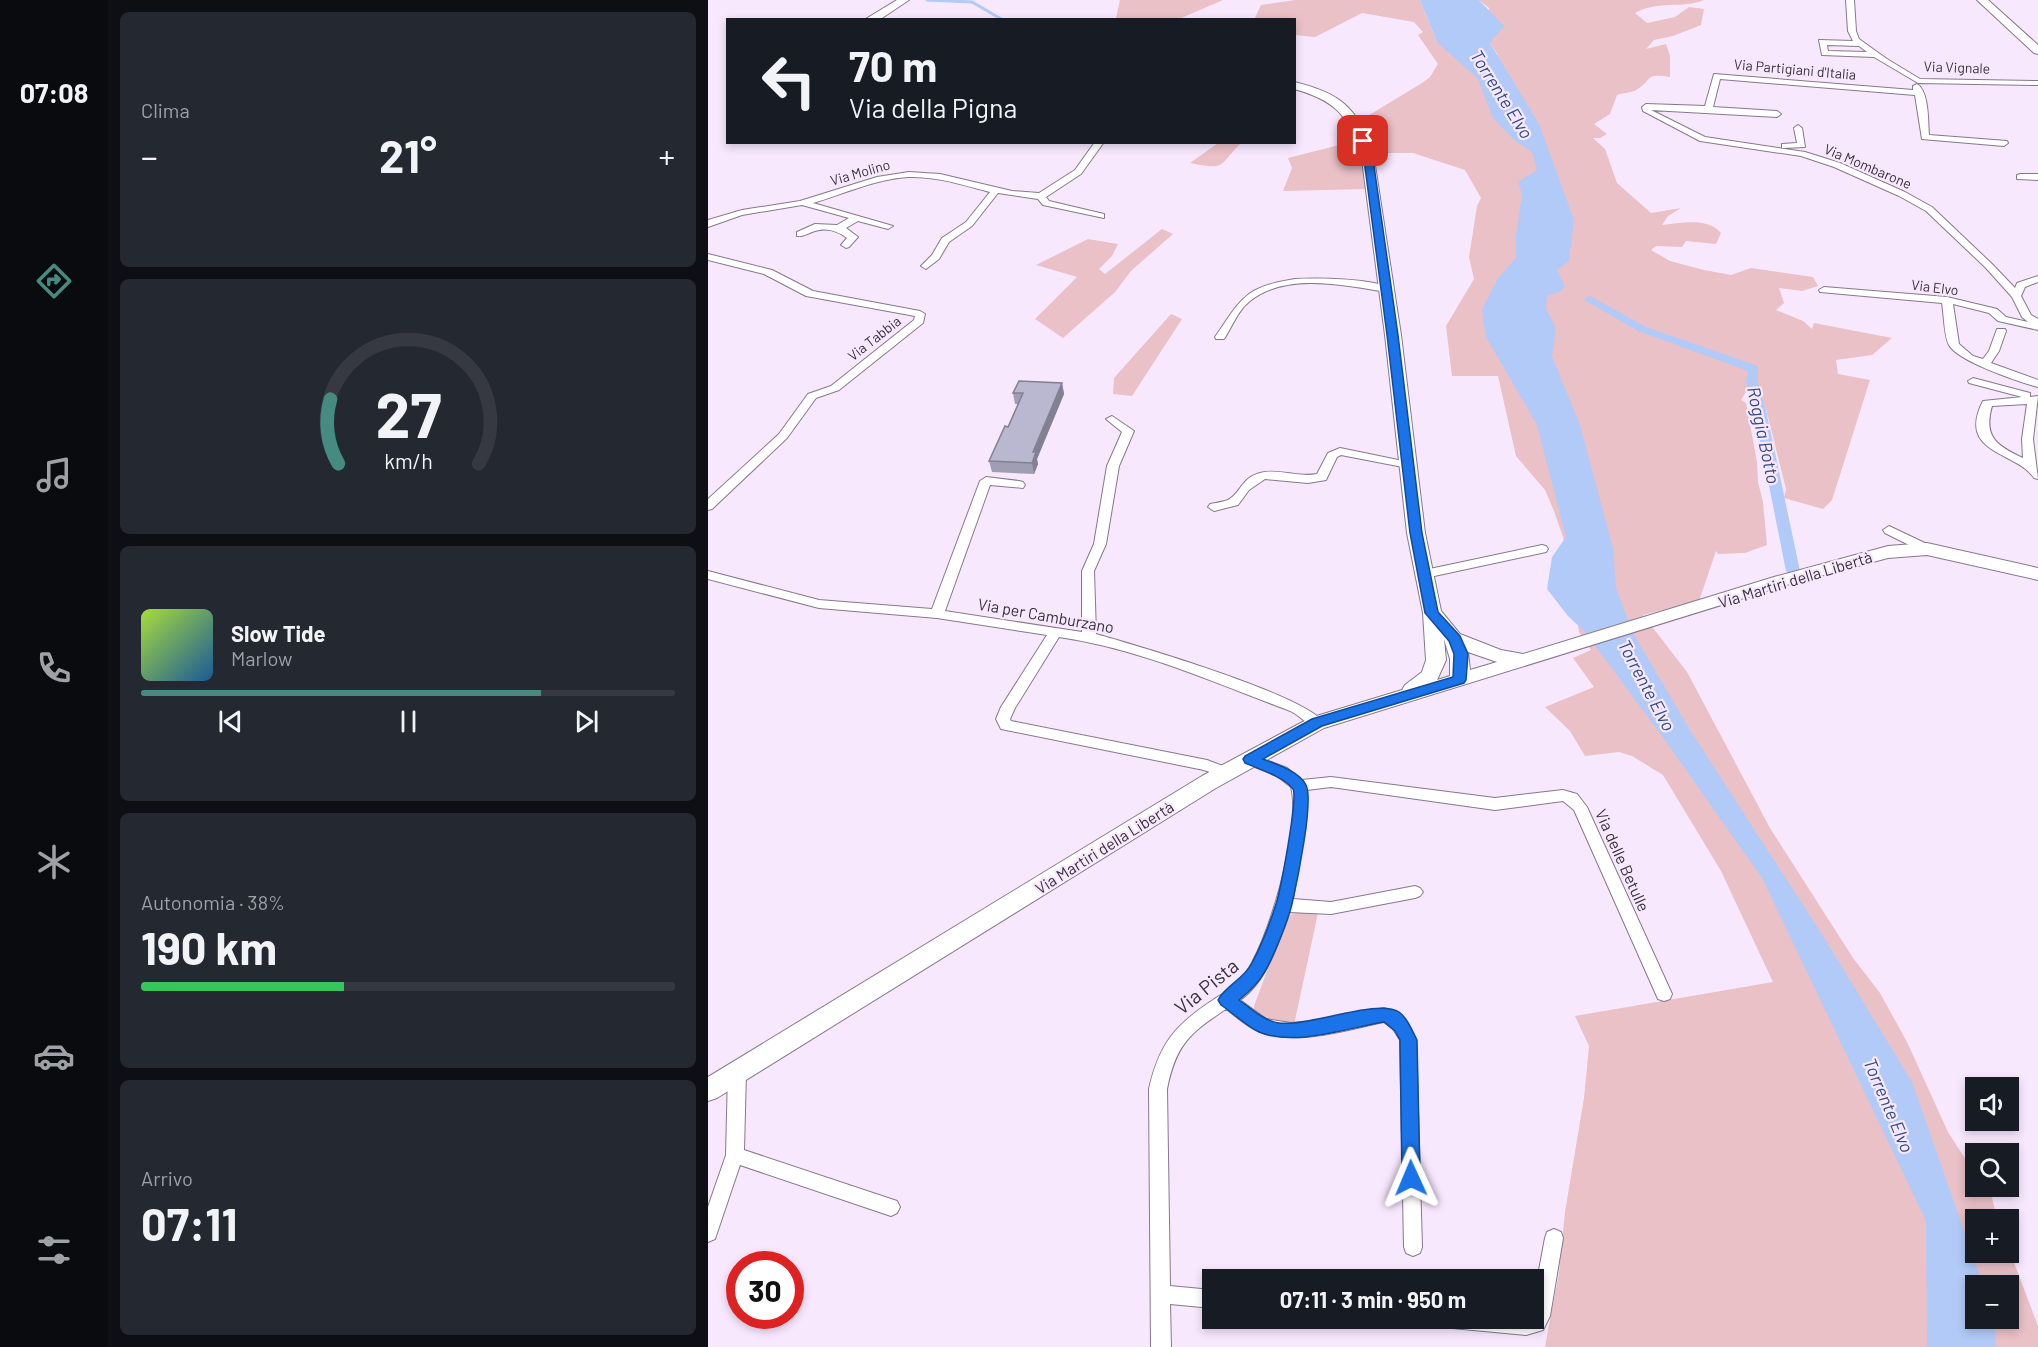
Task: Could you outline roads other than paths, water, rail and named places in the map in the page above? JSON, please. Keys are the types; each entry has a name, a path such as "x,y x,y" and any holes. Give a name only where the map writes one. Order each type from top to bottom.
{"street":[{"path":"873,18 904,0"},
{"path":"1850,0 1852,31 1861,44"},
{"path":"1982,0 2038,51"},
{"path":"1861,44 1822,42 1825,53 1876,56"},
{"name":"Via Vignale","path":"1861,44 1876,56 1918,81 2038,83"},
{"name":"Via Partigiani d'Italia","path":"1708,109 1717,76 1918,93"},
{"path":"1918,81 1918,93 1922,97 1925,136 2004,143"},
{"path":"1296,86 1338,102 1359,126 1367,152 1416,533 1432,613 1436,660 1430,676 1405,695"},
{"name":"Via Mombarone","path":"1708,109 1646,107 1647,111 1704,139 1802,154 1837,165 1902,194 1929,210 1989,266 2016,296 2027,317 2038,325"},
{"path":"1708,109 1777,114"},
{"path":"1732,143 1798,147 1802,145 1798,128"},
{"path":"1041,196 1078,172 1099,144"},
{"name":"Via Molino","path":"708,224 738,211 802,203 873,180 900,174 927,175 1041,196 1046,203 1101,216"},
{"path":"2020,177 2038,177"},
{"path":"926,266 936,257 945,240 969,224 997,189"},
{"name":"Via Molino","path":"802,203 888,226"},
{"path":"839,228 856,218"},
{"path":"800,234 815,227 839,228 853,237 846,245"},
{"name":"Via Tabbia","path":"708,257 768,272 810,294 920,314 919,321 835,388 812,396 783,436 708,506"},
{"path":"2016,296 2022,285 2038,279"},
{"path":"1220,338 1245,300 1268,286 1308,282 1349,282 1386,289"},
{"name":"Via Elvo","path":"1824,290 1947,300 1993,311 2002,319 2038,325"},
{"path":"1947,300 1954,345 1969,358 1984,365 2038,384"},
{"path":"1984,365 1994,351 2001,332"},
{"path":"1973,381 2036,399"},
{"path":"2034,470 2027,453 2036,399"},
{"path":"2034,470 1999,451 1988,442 1983,432 1982,417 1988,403 2036,399"},
{"path":"1089,637 1088,571 1100,544 1113,466 1128,431 1112,419"},
{"path":"1214,507 1234,501 1244,485 1253,478 1268,475 1310,480 1322,477 1332,455 1340,451 1408,465"},
{"path":"937,614 986,481 1019,485"},
{"path":"1889,530 1927,549"},
{"path":"1425,574 1542,549"},
{"name":"Via Martiri della Libertà","path":"708,1090 1226,772 1317,723 1857,558 1888,552 1927,549 2038,574"},
{"name":"Via per Camburzano","path":"708,575 819,604 937,614 1089,637 1136,650 1215,677 1298,709 1317,723"},
{"path":"1432,613 1455,639 1461,654 1459,680"},
{"path":"1056,631 1008,707 1003,719 1006,725 1208,765 1226,772"},
{"path":"1455,639 1498,656 1525,661"},
{"path":"1436,660 1459,680"},
{"path":"1250,759 1280,772 1299,786"},
{"name":"Via delle Betulle","path":"1299,786 1331,782 1495,804 1563,795 1572,798 1580,807 1664,994"},
{"name":"Via Pista","path":"1161,1347 1158,1089 1161,1067 1167,1051 1179,1035 1192,1023 1246,985 1259,968 1284,905 1300,813 1302,796 1299,786"},
{"path":"1284,905 1332,908 1415,892"},
{"path":"1227,1000 1263,1026 1279,1030 1294,1031 1384,1015 1393,1017 1401,1026 1408,1040 1413,1247"},
{"path":"708,1233 735,1155 737,1073"},
{"path":"735,1155 891,1207"},
{"path":"1544,1294 1554,1238"},
{"path":"1160,1294 1202,1298"}],"water":[{"name":"Torrente Elvo","path":"1420,0 1479,0 1504,26 1490,43 1539,124 1574,220 1569,261 1557,270 1565,287 1547,296 1546,308 1556,329 1552,356 1580,425 1613,548 1616,588 1633,633 1690,730 1823,936 1912,1082 1965,1234 1965,1263 1975,1263 1980,1275 1965,1275 1965,1329 1995,1329 1996,1347 1927,1347 1926,1221 1762,878 1585,632 1568,616 1547,589 1552,557 1566,537 1537,425 1486,337 1482,309 1498,278 1516,258 1516,235 1522,194 1518,182 1537,170 1532,152 1515,141 1493,118 1478,79 1437,42"}],"waterway":[{"path":"927,0 972,2 1000,18"},
{"name":"Roggia Botto","path":"1590,299 1642,329 1754,369 1752,382 1760,410 1793,571"}]}
